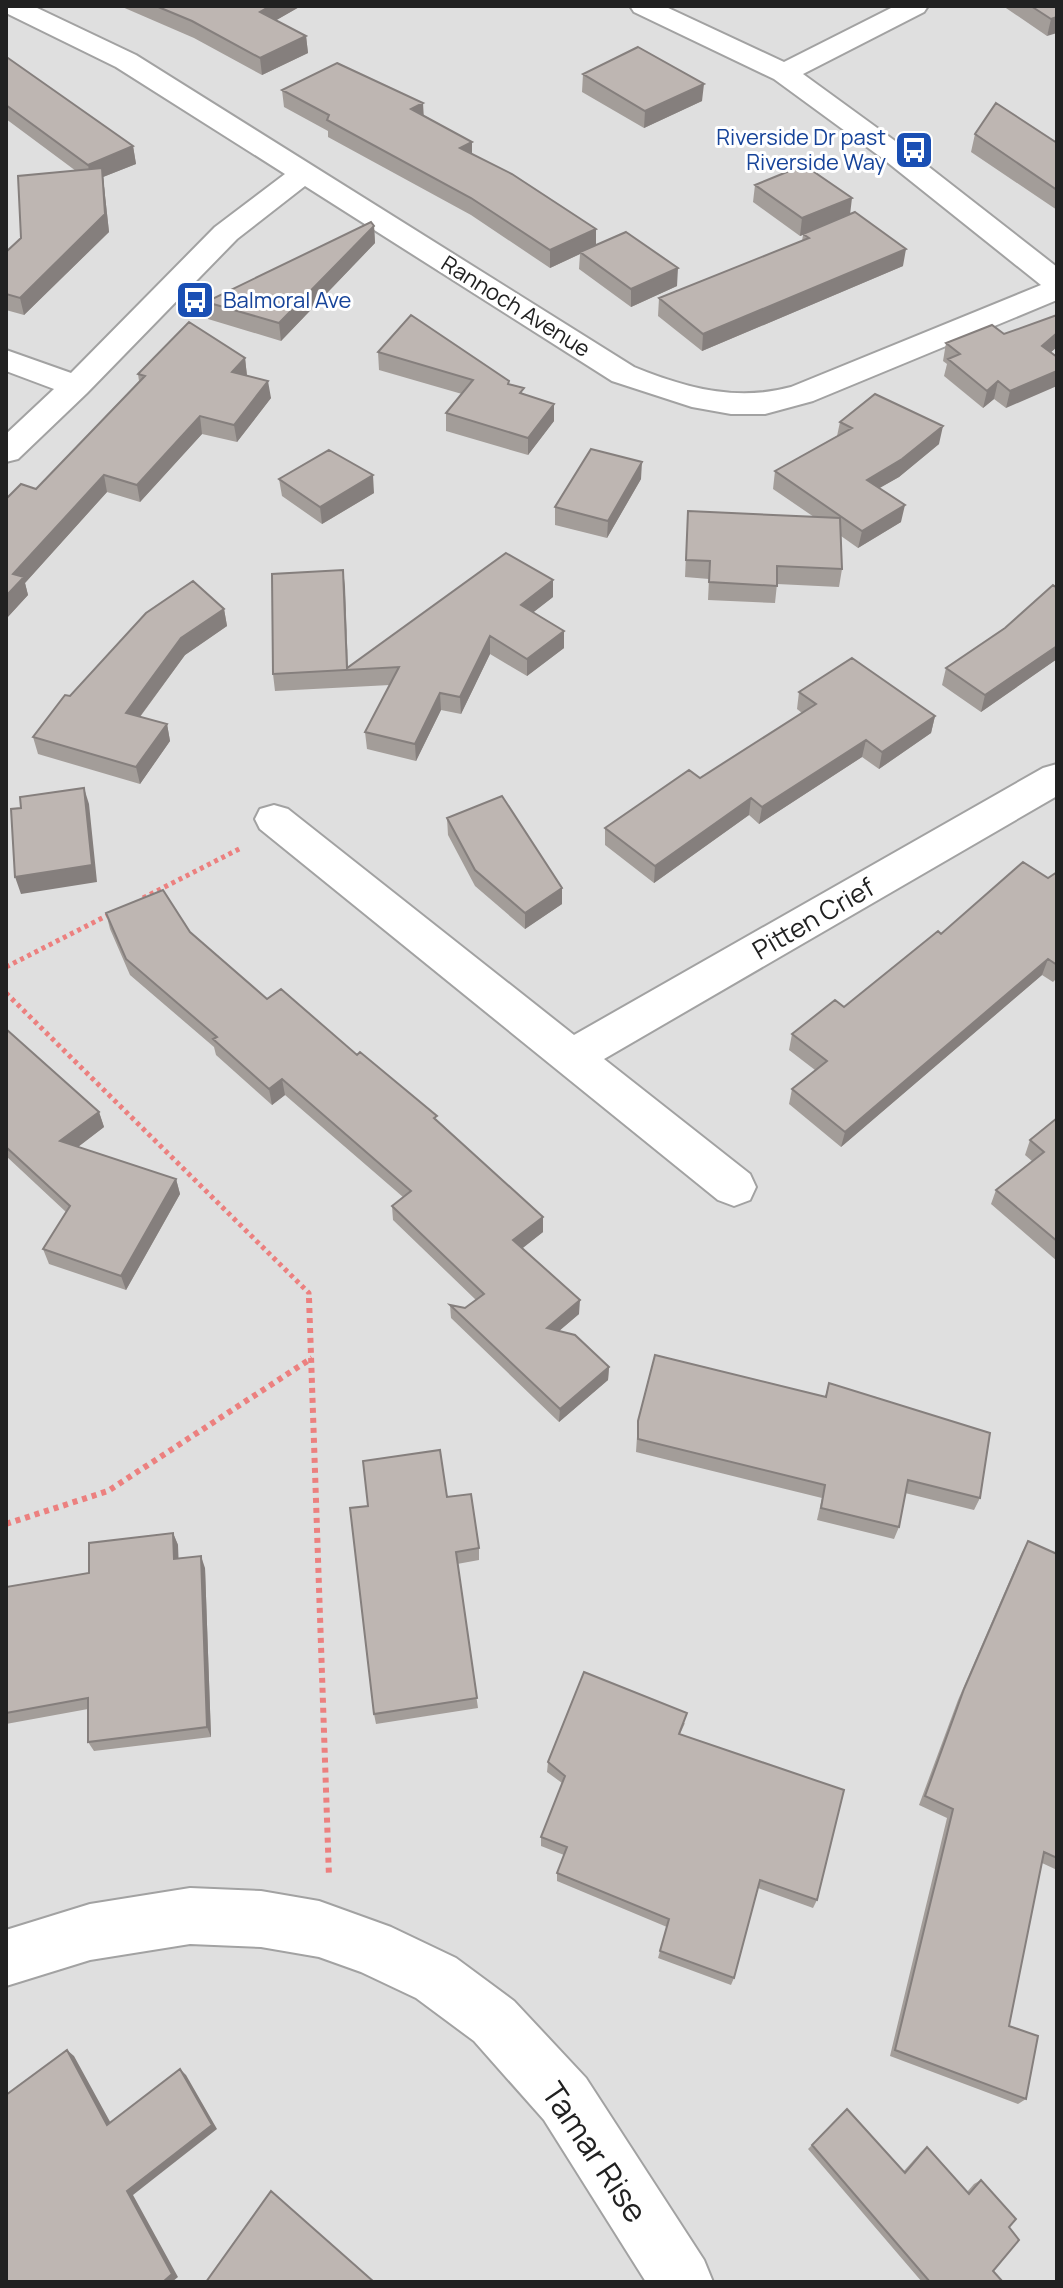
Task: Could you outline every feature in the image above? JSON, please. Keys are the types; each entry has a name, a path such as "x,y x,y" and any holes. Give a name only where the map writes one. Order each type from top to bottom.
{"street":[{"name":"Rannoch Avenue","path":"12,6 126,61 623,374 658,389 699,398 764,404 802,394 1057,289"},
{"path":"643,6 784,73 892,152 1057,282"},
{"path":"784,73 915,6"},
{"path":"6,452 76,386 226,233 303,174"},
{"path":"6,360 76,386"},
{"name":"Pitten Crief","path":"569,1058 1057,778"},
{"path":"274,819 734,1187"},
{"name":"Tamar Rise","path":"6,1958 90,1932 190,1916 261,1919 319,1929 371,1947 436,1978 494,2021 565,2099 682,2282"}],"path":[{"path":"133,903 235,854 274,819"},
{"path":"6,967 119,910"},
{"path":"6,993 309,1293 329,1888 319,1929"},
{"path":"6,1524 108,1491 312,1358"}],"shaded area":[{"path":"6,6 1057,6 1057,2282 6,2282"}],"building":[{"path":"156,6 270,6 260,12 306,36 260,58 192,21"},
{"path":"1031,6 1057,6 1057,17 1051,19"},
{"path":"638,47 704,84 645,111 583,74"},
{"path":"6,57 133,146 88,165 6,105"},
{"path":"337,63 423,103 411,109 472,142 460,148 512,174 596,229 550,250 471,198 327,120 329,115 282,90"},
{"path":"996,103 1057,143 1057,190 975,134"},
{"path":"804,165 852,198 802,218 755,185"},
{"path":"102,168 105,214 20,298 6,294 6,252 21,238 18,176"},
{"path":"855,212 906,249 703,334 659,298 809,238 803,234"},
{"path":"371,222 374,226 279,323 206,302"},
{"path":"626,232 678,268 631,289 580,252"},
{"path":"411,315 509,381 508,384 524,388 520,393 554,404 528,438 446,413 473,380 378,352"},
{"path":"1057,315 1057,333 1042,346 1057,357 1057,371 1010,391 998,381 987,391 948,359 960,354 946,343 992,325 1004,334"},
{"path":"189,322 245,358 232,372 268,381 234,425 200,416 137,485 104,475 13,574 24,577 6,596 6,499 21,484 36,489 145,376 138,374"},
{"path":"875,394 943,426 902,459 867,480 905,505 862,531 775,471 852,428 840,422"},
{"path":"591,449 642,462 608,521 555,507"},
{"path":"329,450 373,475 320,507 279,479"},
{"path":"688,511 840,518 842,569 777,566 777,586 709,582 710,561 686,560"},
{"path":"506,553 553,580 521,605 564,631 527,659 490,636 460,697 440,693 415,744 365,732 399,667 273,674 272,574 343,570 347,668"},
{"path":"193,581 224,609 181,638 126,713 167,724 136,767 33,737 65,695 70,696 146,613"},
{"path":"1053,585 1057,588 1057,646 985,695 946,668 1005,628"},
{"path":"852,658 935,716 882,752 866,740 762,807 751,798 655,866 605,828 689,770 700,778 816,704 799,692"},
{"path":"84,788 92,865 15,877 11,809 21,808 20,797"},
{"path":"502,796 562,888 525,913 475,870 447,818"},
{"path":"1023,862 1048,878 1057,872 1057,965 1048,959 845,1132 792,1089 827,1061 792,1034 835,1000 844,1007 938,931 941,934"},
{"path":"163,890 190,932 267,999 281,989 357,1055 360,1052 437,1116 434,1118 543,1217 513,1240 580,1300 547,1328 575,1335 609,1367 560,1409 450,1305 465,1308 484,1294 392,1206 411,1191 282,1079 269,1089 213,1039 217,1037 126,959 106,913"},
{"path":"6,1029 99,1112 60,1141 176,1179 121,1276 43,1249 70,1206 6,1147"},
{"path":"1057,1118 1057,1241 996,1190 1044,1152 1030,1140"},
{"path":"655,1355 826,1397 829,1383 990,1433 980,1498 908,1480 899,1527 821,1508 825,1485 638,1439 638,1421"},
{"path":"440,1450 447,1497 471,1494 479,1548 456,1552 477,1698 374,1714 350,1508 368,1506 363,1461"},
{"path":"173,1533 174,1559 201,1556 207,1727 88,1742 88,1698 6,1713 6,1587 89,1573 89,1543"},
{"path":"1028,1541 1057,1554 1057,1858 1044,1852 1009,2026 1038,2036 1026,2099 895,2050 953,1809 925,1796 964,1689"},
{"path":"584,1672 687,1713 679,1734 844,1790 817,1900 760,1880 734,1978 660,1951 669,1919 557,1873 567,1847 541,1837 565,1776 548,1762"},
{"path":"67,2050 107,2125 180,2069 212,2125 127,2191 172,2274 163,2282 6,2282 6,2095"},
{"path":"847,2109 905,2173 927,2147 969,2194 981,2180 1016,2219 1009,2227 1019,2240 993,2271 1003,2282 930,2282 812,2145"},
{"path":"271,2191 374,2282 206,2282"}],"place":[{"name":"Riverside Dr past Riverside Way","path":"914,150"},
{"name":"Balmoral Ave","path":"195,300"}]}
